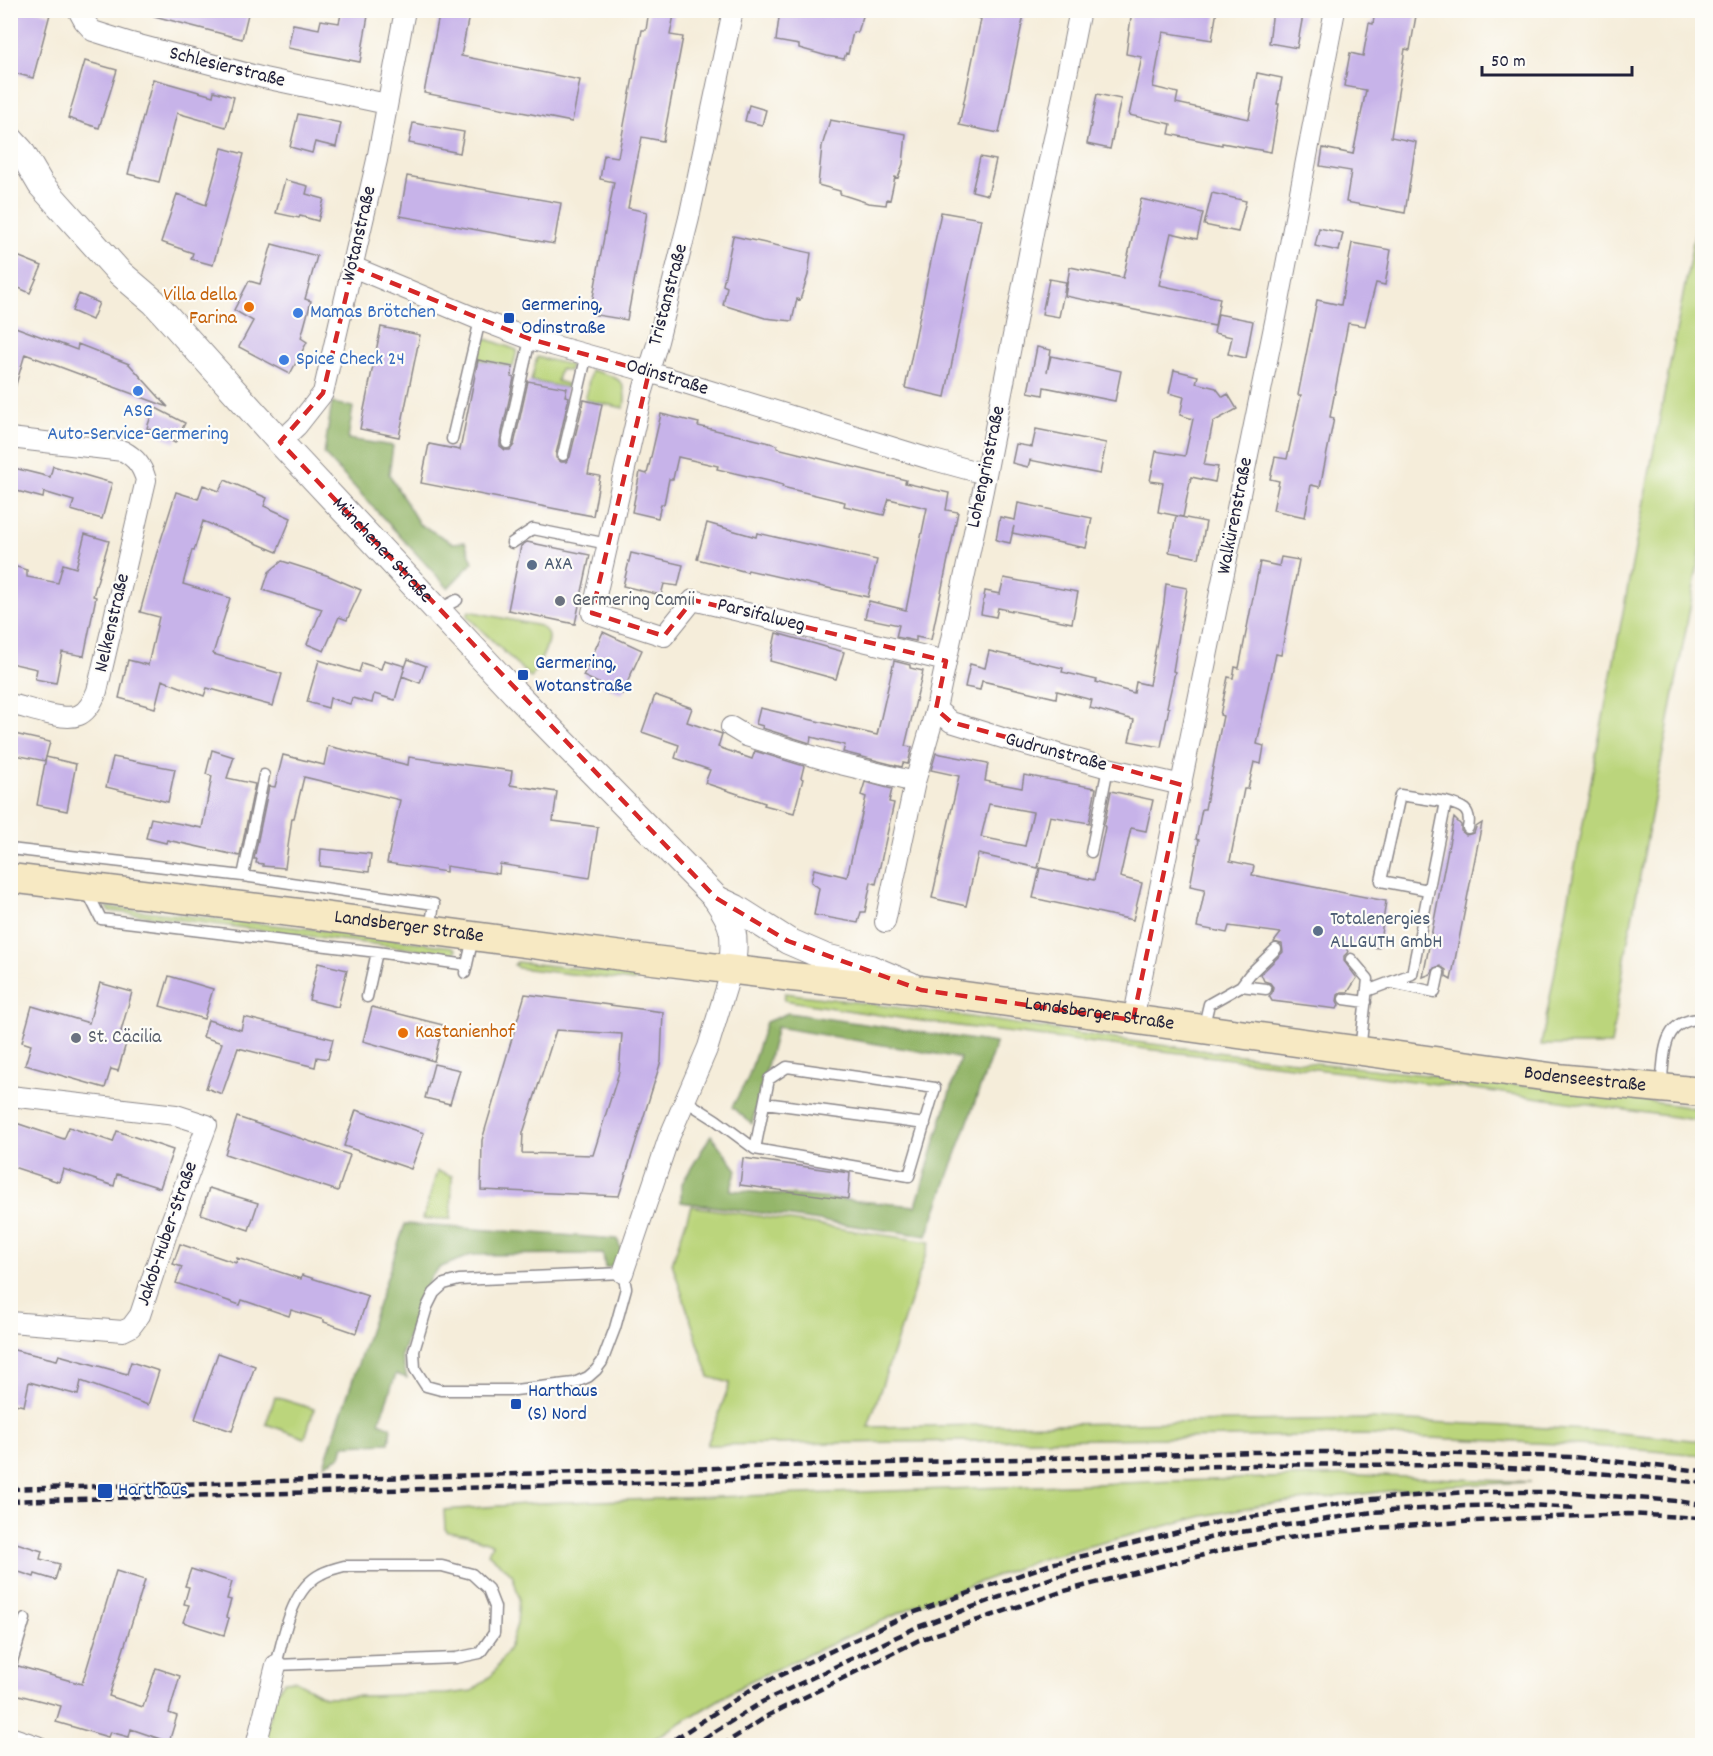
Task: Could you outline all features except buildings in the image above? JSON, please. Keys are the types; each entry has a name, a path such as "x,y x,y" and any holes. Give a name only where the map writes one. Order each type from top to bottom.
{"main road":[{"name":"Landsberger Straße","path":"13,867 85,888 432,917 473,937 792,977 921,990 1468,1065"},
{"name":"Bodenseestraße","path":"1468,1065 1557,1078 1702,1092"}],"street":[{"name":"Schlesierstraße","path":"78,10 93,31 130,43 264,78 387,104"},
{"name":"Wotanstraße","path":"280,442 297,426 323,393 376,160 405,10"},
{"name":"Tristanstraße","path":"592,613 623,472 689,218 733,10"},
{"name":"Lohengrinstraße","path":"885,922 915,782 936,709 1080,10"},
{"name":"Walkürenstraße","path":"1133,1020 1287,265 1335,10"},
{"name":"Münchener Straße","path":"10,139 21,151 45,189 120,273 154,302 280,442 448,605 515,693 716,898 727,914 734,933 732,969"},
{"name":"Odinstraße","path":"353,267 530,339 649,372 986,474"},
{"name":"Nelkenstraße","path":"10,438 123,451 135,458 143,469 146,480 97,691 92,702 78,715 66,718 10,704"},
{"name":"Parsifalweg","path":"592,613 664,636 693,600 946,662"},
{"name":"Gudrunstraße","path":"936,709 951,722 1027,746 1182,785"},
{"path":"731,727 746,736 915,782"},
{"path":"716,898 788,940 825,957 870,968 921,990"},
{"path":"623,1273 669,1140 714,1030 732,969"},
{"name":"Jakob-Huber-Straße","path":"10,1096 176,1115 207,1125 136,1322 123,1331 10,1322"},
{"path":"256,1746 276,1665"},
{"path":"10,1737 37,1746"}],"lane":[{"path":"452,439 480,320"},
{"path":"507,442 530,339"},
{"path":"563,455 586,354"},
{"path":"512,543 533,529 608,544"},
{"path":"1091,852 1108,768"},
{"path":"243,876 264,775"},
{"path":"1428,890 1381,881 1400,795 1460,806 1467,811 1470,819 1468,828"},
{"path":"1344,999 1367,997 1390,983 1412,974 1446,802"},
{"name":"Landsberger Straße","path":"13,867 243,876 432,917"},
{"name":"Landsberger Straße","path":"85,888 100,919 377,952 466,969 473,937"},
{"path":"1203,1029 1209,1004 1241,986 1276,948"},
{"path":"367,997 377,952"},
{"path":"1351,959 1368,978 1360,1051"},
{"path":"1390,983 1435,992 1439,973"},
{"path":"1241,986 1266,989"},
{"path":"1661,1088 1668,1036 1681,1023 1692,1019 1702,1019"},
{"path":"686,1101 755,1149 909,1176 935,1088 788,1067 769,1079 755,1149"},
{"path":"765,1103 924,1124"},
{"path":"623,1273 626,1288 615,1328 602,1362 588,1377 574,1383 516,1390 441,1390 426,1386 415,1369 414,1351 427,1307 434,1293 444,1284 459,1280 623,1273"},
{"path":"344,1566 442,1566 472,1574 488,1589 495,1607 494,1634 480,1653 456,1658 276,1665 291,1609 307,1586 320,1574 344,1566"},
{"path":"10,1668 24,1618"}],"highlighted area":[{"path":"353,267 530,339 649,372 592,613 664,636 693,600 946,661 936,709 951,722 1182,785 1133,1020 921,990 788,941 716,898 280,442 323,393"}],"green space":[{"path":"1702,195 1702,543 1628,940 1611,1045 1541,1045"},
{"path":"484,338 517,350 513,367 478,360"},
{"path":"537,357 571,365 569,371 560,369 557,381 567,384 567,388 531,381"},
{"path":"591,370 619,380 624,390 624,408 585,400"},
{"path":"332,403 353,407 348,439 393,446 389,474 419,524 453,543 465,542 473,562 448,588 324,454"},
{"path":"469,611 540,626 545,630 548,637 547,643 531,678 467,616"},
{"path":"107,907 329,931 453,947 456,950 453,954 109,911"},
{"path":"517,962 634,975 639,978 633,981 518,968 514,965"},
{"path":"785,993 1240,1055 1560,1089 1702,1109 1702,1121 1428,1083 935,1023 784,1000"},
{"path":"788,1013 996,1043 927,1236 681,1202 681,1185 711,1135 737,1170 730,1190 916,1206 960,1058 777,1027 752,1124 732,1107 748,1078 766,1022"},
{"path":"437,1171 452,1176 451,1219 423,1219"},
{"path":"691,1206 930,1242 868,1427 1370,1419 1587,1430 1702,1441 1702,1455 1578,1445 1367,1435 707,1445 730,1383 709,1377 672,1263"},
{"path":"405,1224 617,1239 622,1251 614,1266 605,1268 603,1254 471,1255 439,1268 424,1292 401,1356 407,1378 396,1374 379,1422 391,1427 389,1443 344,1445 341,1456 324,1465"},
{"path":"275,1397 314,1409 305,1438 266,1424"},
{"path":"1357,1475 1531,1482 1434,1486 1262,1505 1203,1516 1044,1558 917,1605 750,1681 644,1745 261,1746 276,1692 285,1681 294,1680 325,1697 447,1694 472,1691 493,1674 510,1646 517,1624 519,1597 512,1574 488,1553 492,1544 467,1535 448,1532 445,1529 444,1510 539,1503"}],"railway":[{"path":"10,1489 1254,1452 1382,1452 1574,1457 1702,1471"},
{"path":"10,1501 1254,1465 1534,1469 1702,1483"},
{"path":"664,1746 755,1687 912,1613 1051,1564 1218,1522 1372,1499 1468,1492 1559,1492 1702,1505"},
{"path":"692,1746 762,1702 915,1628 1055,1577 1221,1535 1373,1512 1465,1506 1528,1505 1577,1508"},
{"path":"721,1746 769,1715 919,1640 1061,1592 1223,1550 1300,1536 1375,1528 1506,1519 1628,1514 1702,1518"}],"place":[{"name":"Villa della Farina","path":"249,307"},
{"name":"Mamas Brötchen","path":"298,313"},
{"name":"Germering, Odinstraße","path":"509,318"},
{"name":"Spice Check 24","path":"284,360"},
{"name":"ASG Auto-Service-Germering","path":"138,391"},
{"name":"AXA","path":"532,565"},
{"name":"Germering Camii","path":"560,601"},
{"name":"Germering, Wotanstraße","path":"523,675"},
{"name":"Totalenergies ALLGUTH GmbH","path":"1318,931"},
{"name":"Kastanienhof","path":"403,1033"},
{"name":"St. Cäcilia","path":"76,1038"},
{"name":"Harthaus (S) Nord","path":"516,1404"},
{"name":"Harthaus","path":"105,1491"}]}
